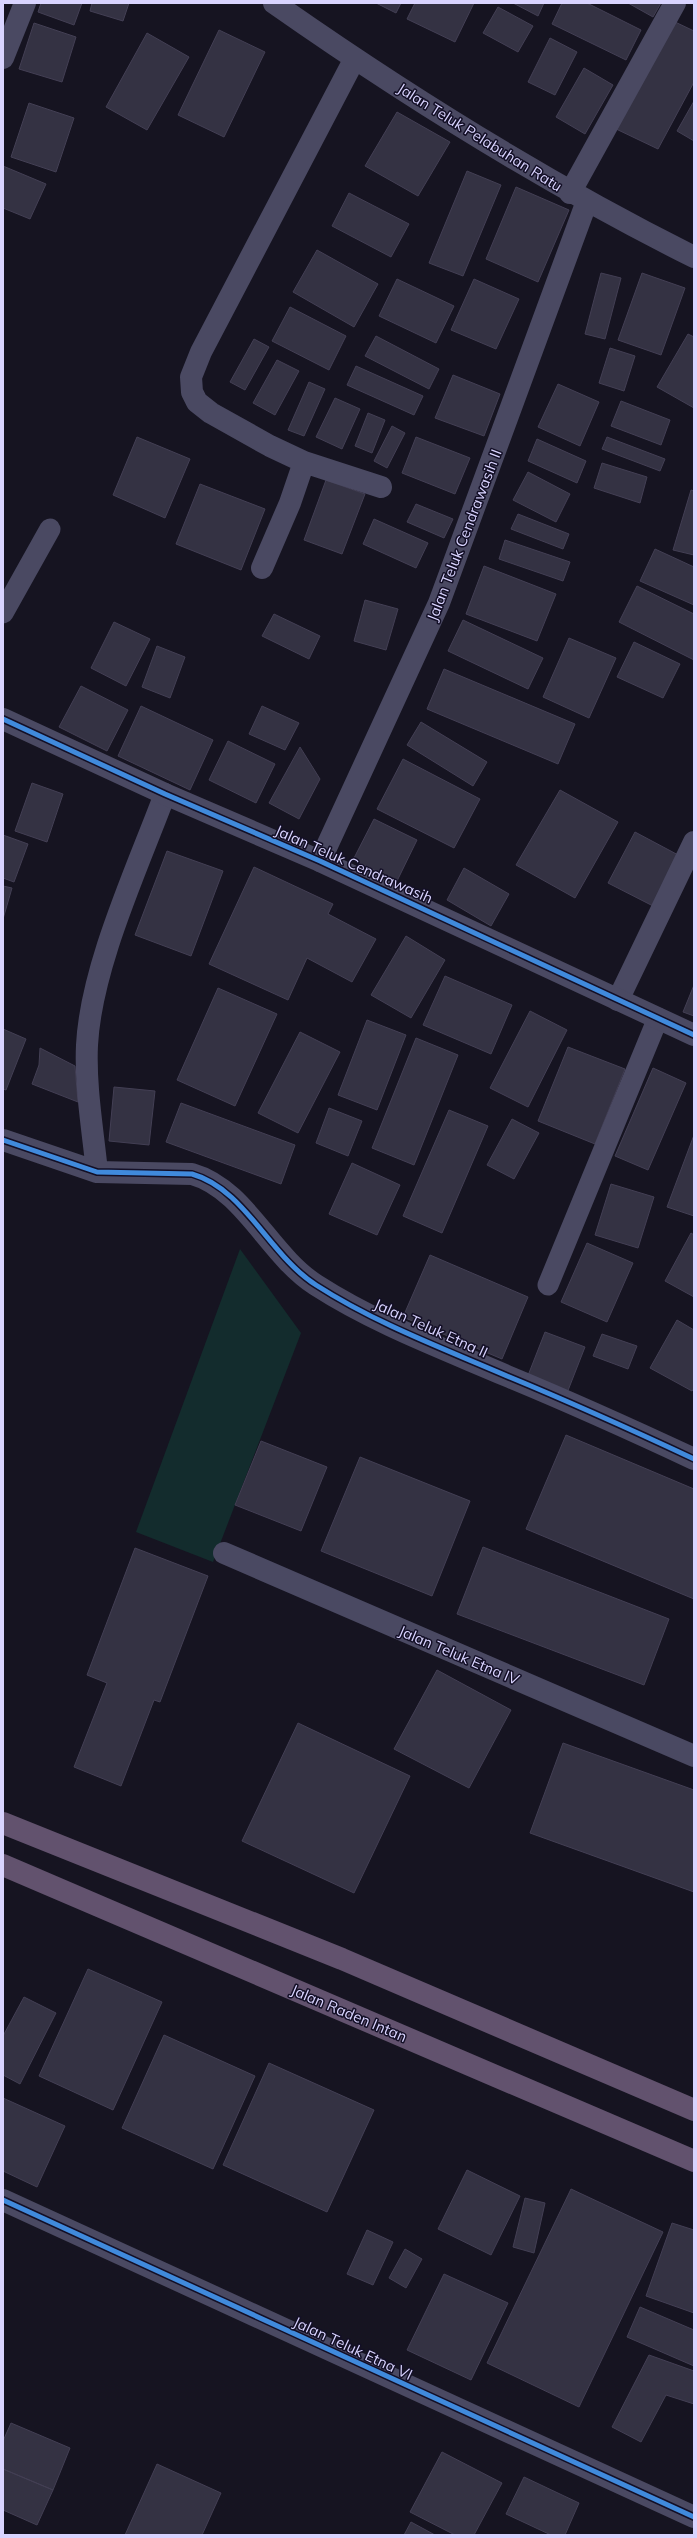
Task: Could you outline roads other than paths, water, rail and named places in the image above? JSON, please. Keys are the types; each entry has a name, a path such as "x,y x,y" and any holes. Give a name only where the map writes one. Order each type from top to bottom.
{"highway":[{"path":"3,1823 342,1959 694,2110"},
{"name":"Jalan Raden Intan","path":"3,1865 694,2161"}],"street":[{"path":"3,58 25,3"},
{"name":"Jalan Teluk Pelabuhan Ratu","path":"274,3 354,60 579,197 694,257"},
{"name":"Jalan Teluk Cendrawasih II","path":"320,861 440,603 579,197 675,3"},
{"path":"354,60 201,352 191,377 193,395 207,410 270,446 304,462 381,487"},
{"path":"262,568 290,503 304,462"},
{"name":"Jalan Teluk Cendrawasih","path":"3,719 165,794 320,861 694,1035"},
{"path":"97,1172 87,1064 89,1029 98,985 113,932 165,794"},
{"path":"618,1000 694,842"},
{"name":"Jalan Teluk Etna II","path":"3,1140 97,1172 192,1174 207,1178 227,1192 277,1251 315,1284 397,1330 602,1415 694,1460"},
{"name":"Jalan Teluk Etna IV","path":"224,1553 694,1756"},
{"name":"Jalan Teluk Etna VI","path":"3,2200 694,2517"}],"lane":[{"path":"3,613 50,529"},
{"path":"548,1285 658,1018"}]}
